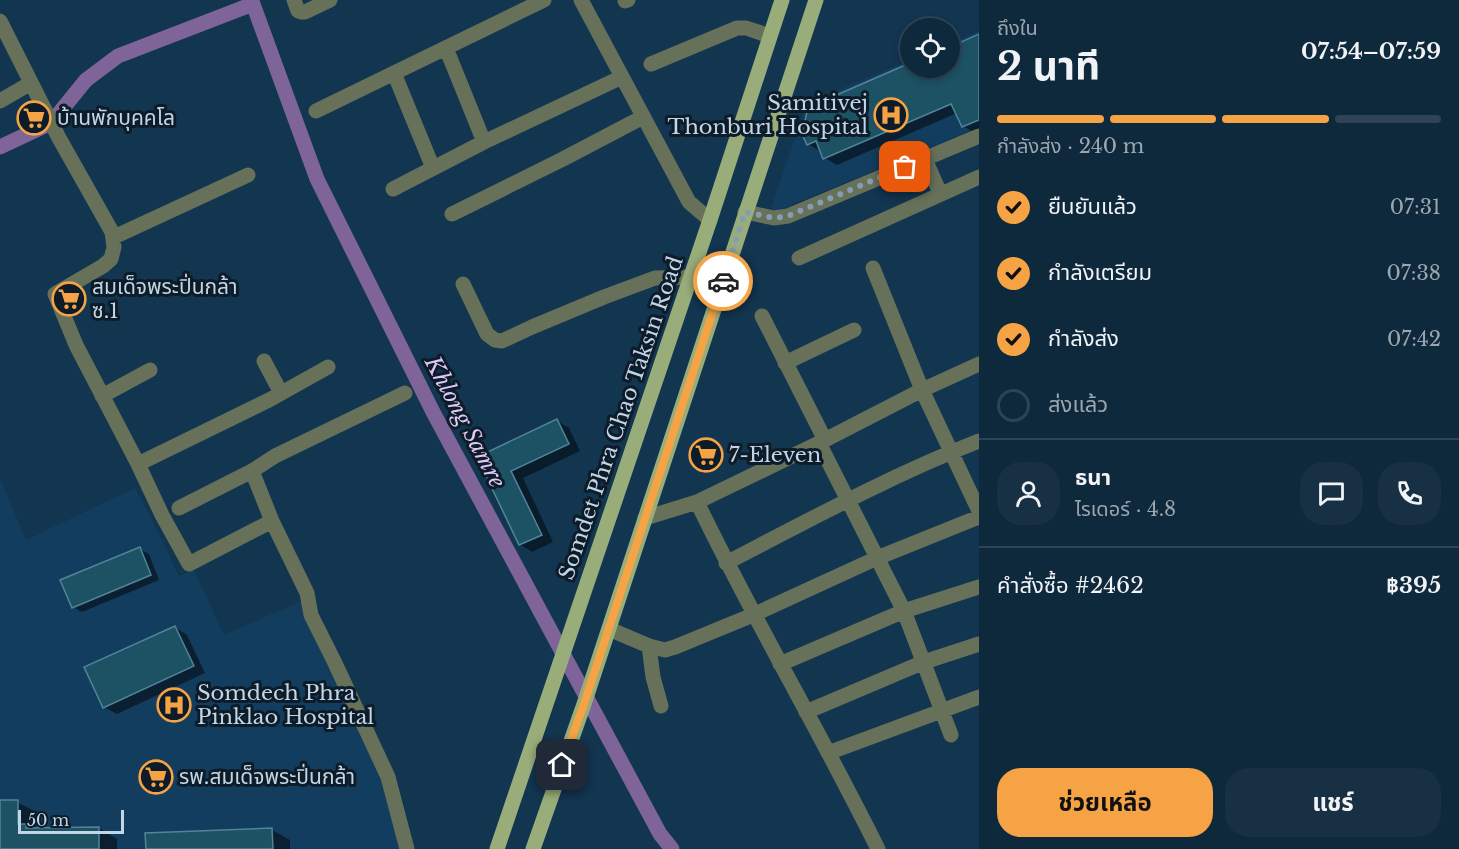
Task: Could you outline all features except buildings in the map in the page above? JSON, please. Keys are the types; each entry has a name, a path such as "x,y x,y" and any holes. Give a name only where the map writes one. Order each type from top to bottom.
{"main road":[{"name":"Somdet Phra Chao Taksin Road","path":"497,849 691,277 782,0"},
{"path":"537,848 816,0"}],"street":[{"path":"294,0 298,11 301,12 330,0"},
{"path":"316,111 544,0"},
{"path":"581,0 689,202 710,220"},
{"path":"0,21 59,138 114,237 111,259 55,294 76,345 162,515 189,564 272,521"},
{"path":"651,64 737,28 746,28 770,36"},
{"path":"446,48 484,142"},
{"path":"394,73 433,168"},
{"path":"393,189 484,142 622,77"},
{"path":"0,101 31,83"},
{"path":"452,214 643,117"},
{"path":"745,212 774,218 788,216 979,136"},
{"path":"925,159 940,193"},
{"path":"114,237 248,175"},
{"path":"800,258 979,177"},
{"path":"873,268 922,390 979,511"},
{"path":"463,284 487,334 495,340 502,341 604,297 655,278 691,277"},
{"path":"762,316 848,500 904,611 951,735"},
{"path":"785,363 854,330"},
{"path":"264,361 281,393"},
{"path":"645,518 697,502 979,364"},
{"path":"138,464 328,367"},
{"path":"102,396 150,370"},
{"path":"179,508 252,471 275,456 405,393"},
{"path":"726,563 848,500 979,441"},
{"path":"252,471 272,521 307,593 311,615 388,777 407,849"},
{"path":"697,502 753,615 848,788 878,849"},
{"path":"609,629 649,646 665,650 675,647 753,615 877,558 979,518"},
{"path":"780,664 904,611 979,587"},
{"path":"806,712 924,662 979,644"},
{"path":"649,646 653,676 662,706"},
{"path":"828,753 979,697"}],"shaded area":[{"name":"Samitivej Thonburi Hospital","path":"979,31 979,127 769,214 807,103 900,64 900,78 960,78 960,39"},
{"name":"Somdech Phra Pinklao Hospital","path":"0,478 26,540 135,488 179,576 194,570 224,635 301,601 381,775 401,849 0,849"}],"waterway":[{"name":"Khlong Samre","path":"251,0 317,179 433,412 660,834 672,849"},
{"path":"0,147 51,123 86,80 118,56 253,4"}],"way so far":[{"path":"723,281 745,212 774,218 788,216 905,167"}],"place":[{"name":"Samitivej Thonburi Hospital","path":"891,115"},
{"name":"บ้านพักบุคคโล","path":"34,118"},
{"name":"สมเด็จพระปิ่นกล้า ซ.1","path":"69,299"},
{"name":"7-Eleven","path":"706,455"},
{"name":"Somdech Phra Pinklao Hospital","path":"174,705"},
{"name":"รพ.สมเด็จพระปิ่นกล้า","path":"156,777"}],"route":[{"path":"562,765 723,281"}]}
